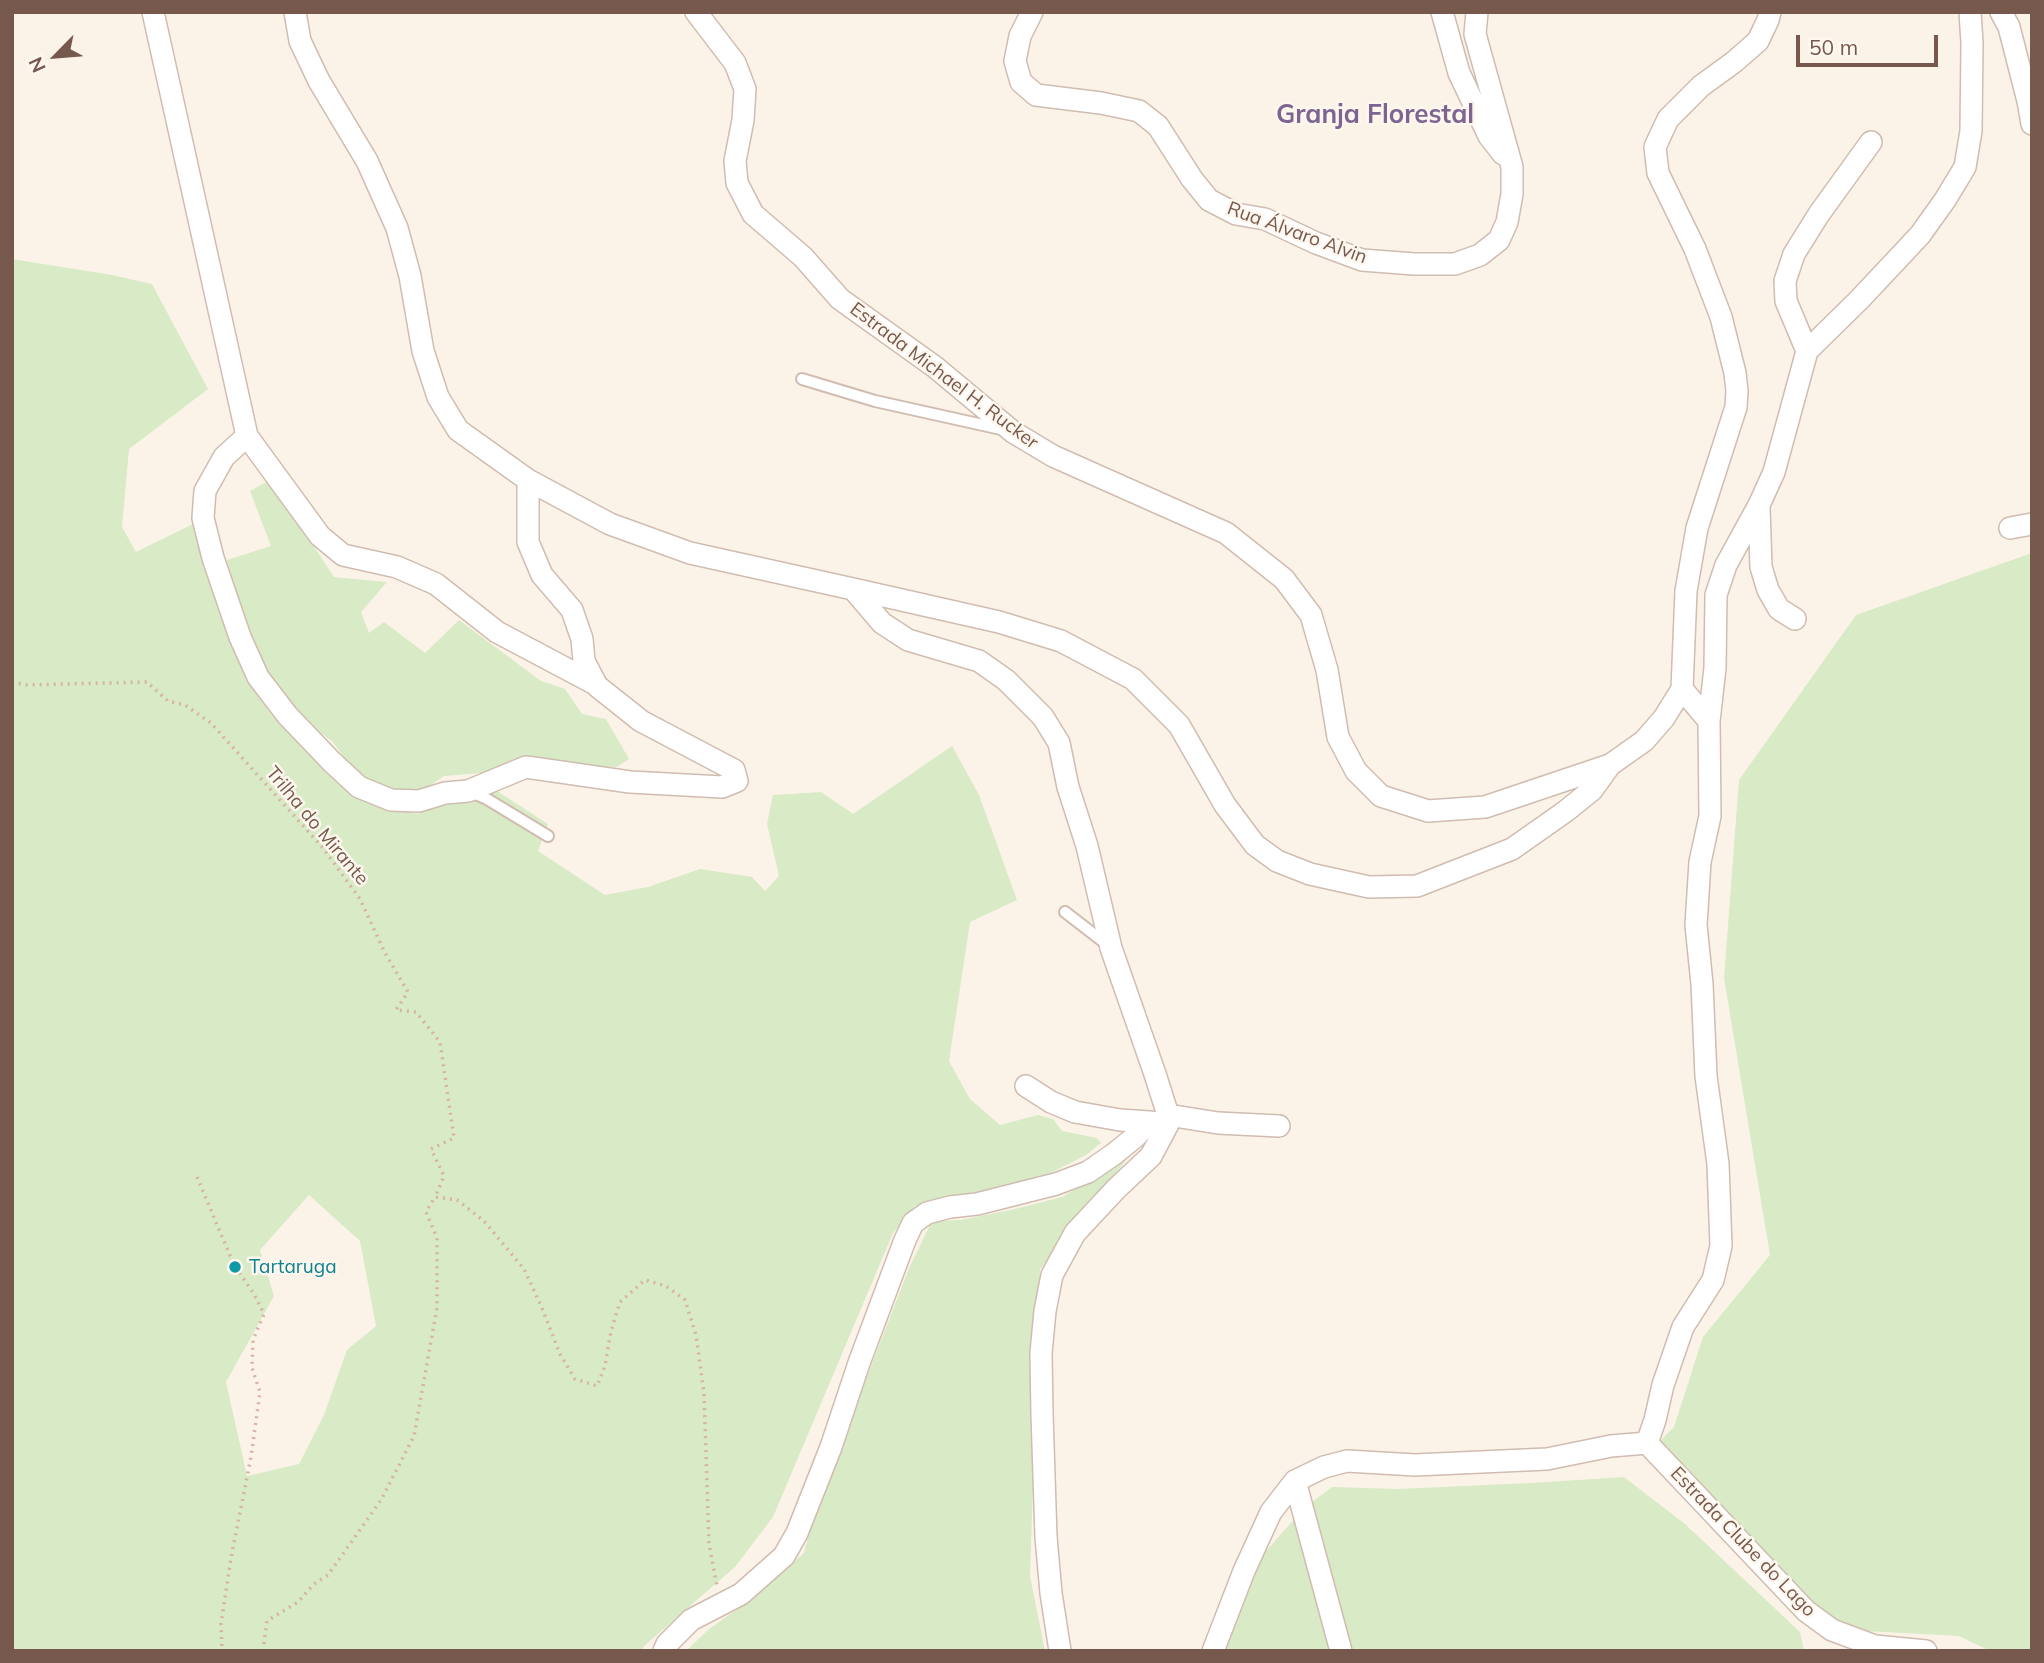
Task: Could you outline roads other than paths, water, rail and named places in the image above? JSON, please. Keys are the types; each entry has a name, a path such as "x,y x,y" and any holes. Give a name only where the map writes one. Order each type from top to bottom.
{"street":[{"path":"153,12 247,436 320,536 343,555 397,567 436,583 497,632 597,685 641,721 734,771 737,781 722,787 642,782 526,767 468,791 445,793 419,801 391,800 359,787 288,715 258,677 240,637 214,558 203,518 205,491 224,457 247,436"},
{"path":"295,12 300,41 319,81 367,161 397,228 411,276 423,351 438,397 458,430 528,480 610,523 690,553 999,622 1061,640 1133,679 1179,725 1225,804 1255,845 1277,861 1310,874 1369,887 1416,886 1512,849 1592,790 1610,765"},
{"name":"Estrada Michael H. Rucker","path":"696,12 734,62 745,89 743,120 735,161 737,183 753,214 803,257 840,299 935,367 1013,432 1053,456 1226,533 1284,579 1311,615 1327,670 1338,737 1356,771 1381,796 1428,811 1485,807 1610,765 1644,741 1664,718 1682,689 1686,591 1697,528 1736,407 1737,391 1721,317 1695,250 1658,173 1655,147 1668,119 1701,86 1758,41 1770,12"},
{"name":"Rua Álvaro Alvin","path":"1032,12 1020,36 1014,61 1021,82 1037,95 1139,111 1158,126 1209,200 1236,215 1265,219 1316,243 1362,260 1414,264 1455,264 1480,255 1499,240 1507,222 1512,194 1512,167 1475,34 1477,12"},
{"path":"1442,12 1459,73 1489,135 1512,167"},
{"path":"1213,1651 1271,1512 1295,1481 1324,1467 1348,1461 1415,1465 1546,1459 1611,1446 1647,1443 1683,1327 1713,1280 1721,1245 1717,1164 1706,1076 1696,925 1700,862 1710,816 1709,722 1715,668 1716,595 1726,565 1774,472 1807,351 1920,235 1965,167 1971,131 1970,12"},
{"path":"2001,12 2009,27 2032,124"},
{"path":"1807,351 1786,302 1785,281 1794,254 1871,142"},
{"path":"528,480 528,542 542,575 572,610 582,639 584,661 597,685"},
{"path":"1759,505 1761,567 1768,590 1779,608 1795,619"},
{"path":"2010,528 2032,524"},
{"path":"853,589 882,624 908,640 979,661 1006,680 1043,717 1059,743 1111,948 1156,1074 1162,1120 1151,1156 1075,1233 1052,1275 1045,1311 1041,1353 1046,1537 1060,1651"},
{"path":"1682,689 1709,722"},
{"path":"1026,1086 1051,1102 1075,1112 1120,1120 1279,1126"},
{"path":"664,1651 667,1644 691,1620 741,1594 784,1556 797,1533 831,1447 859,1363 913,1223 927,1213 1010,1197 1056,1184 1087,1171 1162,1120"},
{"name":"Estrada Clube do Lago","path":"1647,1443 1806,1611 1832,1630 1875,1646 1926,1651"},
{"path":"1295,1481 1341,1651"}],"lane":[{"path":"802,379 875,401 1013,432"},
{"path":"468,791 487,799 548,836"},
{"path":"1065,912 1111,948"}],"place":[{"name":"Tartaruga","path":"235,1267"}],"district":[{"name":"Granja Florestal","path":"1375,115"}]}
